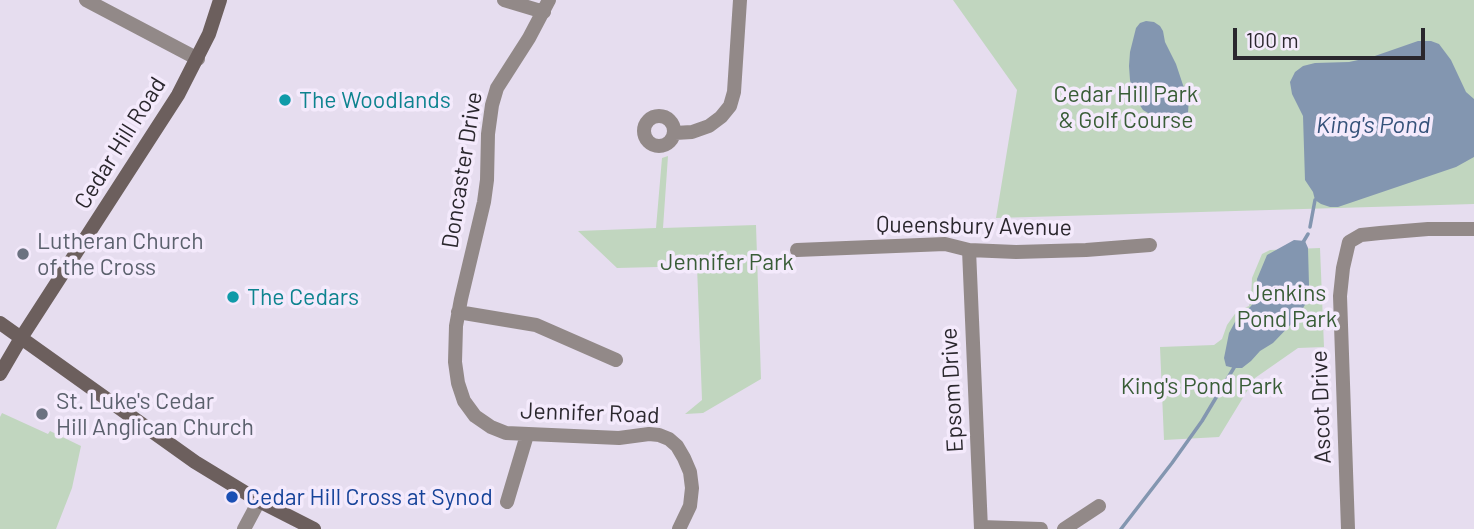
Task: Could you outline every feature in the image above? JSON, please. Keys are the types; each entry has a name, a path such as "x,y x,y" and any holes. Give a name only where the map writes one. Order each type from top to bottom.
{"street":[{"path":"86,0 198,59"},
{"name":"Cedar Hill Road","path":"0,374 178,95 198,59 220,0"},
{"path":"504,0 547,6"},
{"path":"675,133 692,132 709,126 730,106 734,92 740,0"},
{"name":"Doncaster Drive","path":"464,401 455,362 458,312 484,202 488,134 495,96 497,88 547,6"},
{"name":"Ascot Drive","path":"1348,529 1340,296 1349,242 1361,235 1380,233 1474,229"},
{"name":"Queensbury Avenue","path":"797,250 945,244 969,250 1016,252 1150,244"},
{"name":"Epsom Drive","path":"969,250 981,528"},
{"path":"458,312 537,325 616,360"},
{"path":"0,323 195,462 259,501 314,529"},
{"name":"Jennifer Road","path":"464,401 475,416 506,433 619,438 649,434 669,439 684,458 690,472 692,488 690,506 678,529"},
{"path":"507,502 527,435"},
{"path":"244,529 259,501"},
{"path":"1064,529 1099,506"},
{"path":"981,528 1041,529"}],"green space":[{"name":"Cedar Hill Park & Golf Course","path":"953,0 1474,0 1474,204 996,218 1017,90"},
{"name":"Jennifer Park","path":"668,156 663,228 756,225 761,379 703,413 685,414 702,400 697,266 617,268 578,231 656,228 662,158"},
{"name":"King's Pond Park","path":"1320,248 1324,347 1298,348 1255,378 1219,437 1164,440 1160,347 1214,345 1222,339 1227,325 1237,311 1249,306 1252,278 1262,254 1270,250"},
{"path":"2,413 81,446 72,488 56,529 0,529"}],"water":[{"path":"1146,21 1154,22 1163,31 1165,42 1189,98 1186,116 1148,113 1134,96 1130,80 1130,52 1136,28"},
{"name":"King's Pond","path":"1418,41 1439,44 1451,60 1466,92 1474,99 1474,157 1456,167 1338,207 1321,204 1315,200 1305,180 1303,116 1292,94 1290,82 1295,72 1303,66 1315,63 1349,62 1372,57"},
{"name":"Jenkins Pond Park","path":"1294,240 1305,241 1308,248 1309,285 1306,303 1297,318 1251,361 1242,368 1226,366 1224,358 1229,333 1235,322 1256,299 1257,279 1267,255"}],"waterway":[{"path":"1310,227 1315,200"},
{"path":"1302,244 1308,234"},
{"path":"1121,529 1202,421 1235,366"}],"place":[{"name":"The Woodlands","path":"285,100"},
{"name":"Lutheran Church of the Cross","path":"23,254"},
{"name":"The Cedars","path":"233,297"},
{"name":"St. Luke's Cedar Hill Anglican Church","path":"42,414"},
{"name":"Cedar Hill Cross at Synod","path":"232,497"}]}
